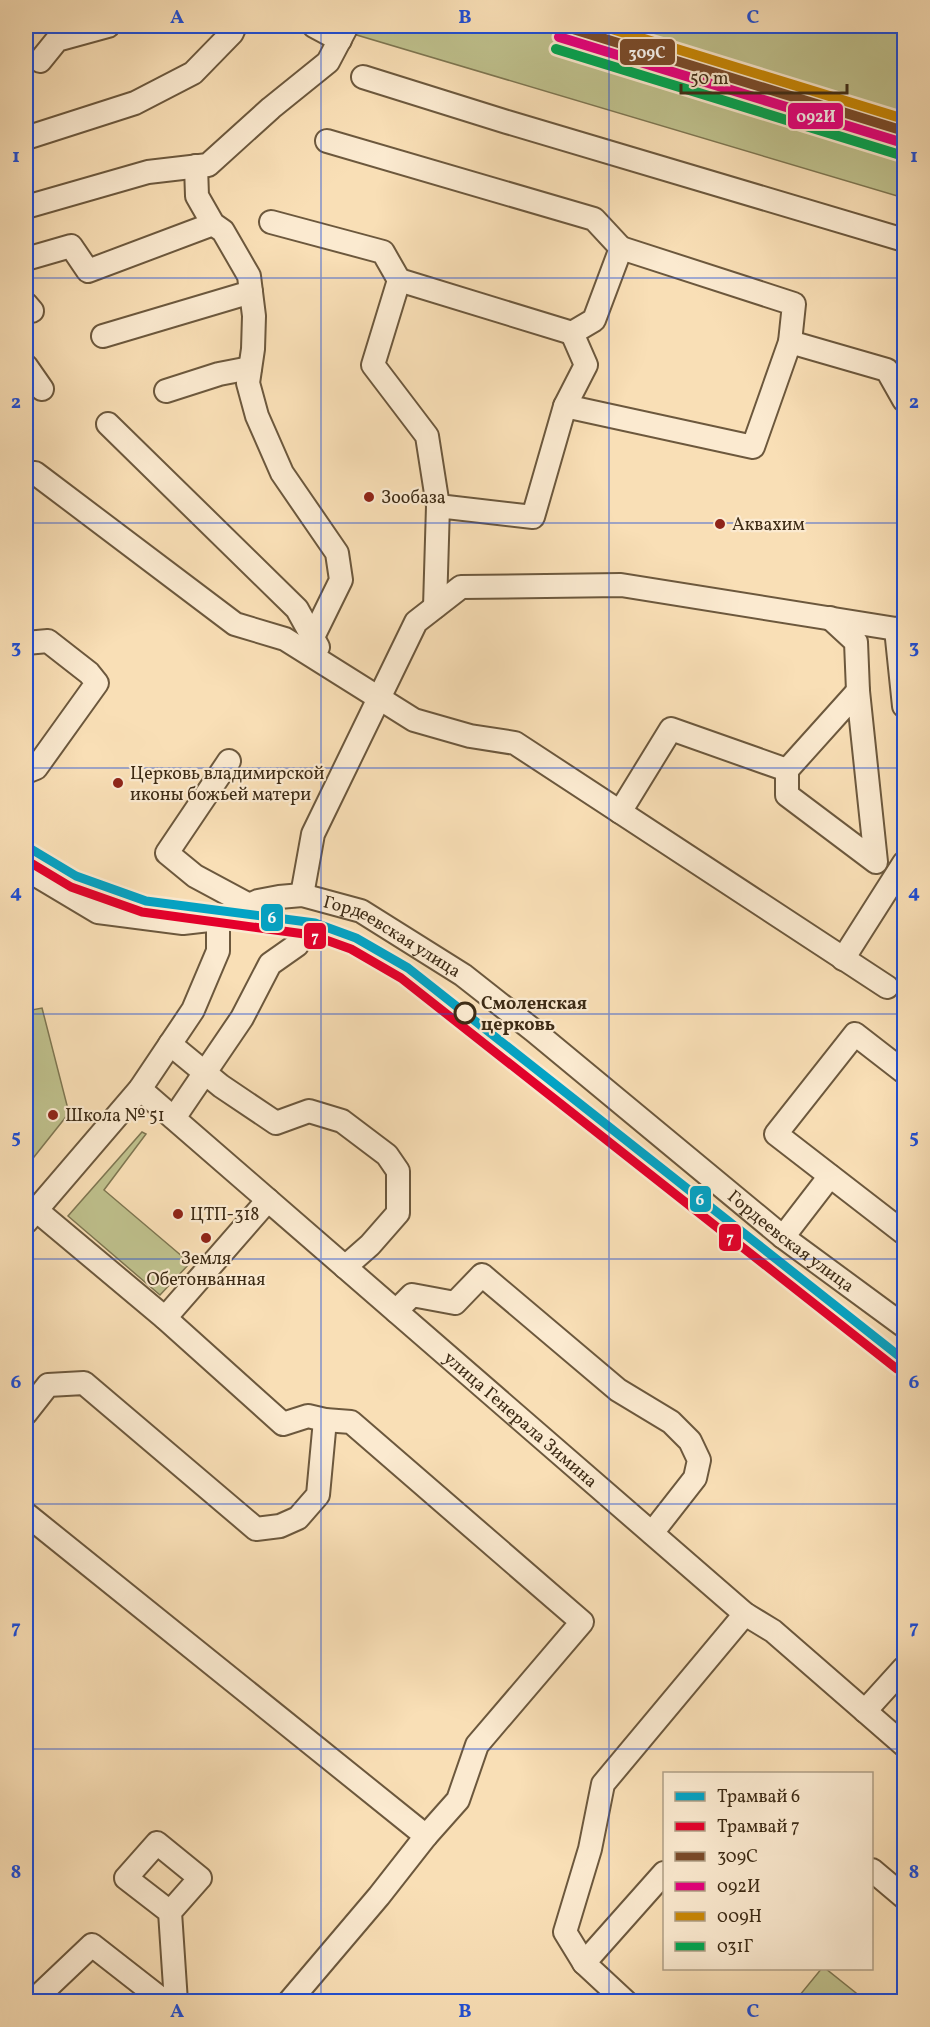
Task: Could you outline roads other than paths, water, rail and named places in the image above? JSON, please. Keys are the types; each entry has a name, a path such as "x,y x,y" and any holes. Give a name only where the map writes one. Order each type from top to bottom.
{"street":[{"path":"40,61 57,40 108,26"},
{"path":"26,138 135,103 193,73 232,33 235,26"},
{"path":"26,207 148,172 208,165 271,108 328,62 343,33 314,26"},
{"path":"363,77 904,240"},
{"path":"327,141 594,219 621,248 794,304 790,342 753,447 565,406"},
{"path":"196,166 197,196 213,224 223,231 249,276 254,316 253,349 248,383 257,416 282,473 337,553 341,580 313,637"},
{"path":"271,222 383,252 399,280 572,333 594,320 621,248"},
{"path":"26,259 71,246 88,271 213,224"},
{"path":"399,280 373,365 427,436 438,506 435,608"},
{"path":"103,336 251,292"},
{"path":"438,506 532,517 565,406 586,365 572,333"},
{"path":"790,342 887,370 904,400"},
{"path":"26,366 42,389"},
{"path":"166,391 219,374 250,368"},
{"path":"108,424 297,609 330,666"},
{"path":"35,473 235,624 285,639 414,720 470,736 515,743 886,987"},
{"path":"302,895 313,834 416,622 461,587 621,585 901,629 904,706"},
{"path":"830,618 855,642 876,862 787,795 787,770 858,691"},
{"path":"26,642 48,641 89,673 97,683 36,768 26,772"},
{"path":"620,812 671,729 787,770"},
{"path":"229,760 167,853 195,876 249,905"},
{"path":"843,959 904,863"},
{"name":"Гордеевская улица","path":"26,869 98,912 183,923 218,919 249,905 279,897 302,895 361,911 463,975 783,1237 904,1326"},
{"path":"218,919 218,951 193,1010 140,1089 31,1216 165,1318 283,1424 308,1416 351,1422 582,1622 477,1745 458,1800 289,2001"},
{"path":"174,1119 242,1018 270,964 297,945"},
{"path":"904,1072 855,1034 777,1134 904,1233"},
{"path":"170,1044 204,1072 276,1123 309,1111 342,1121 387,1155 398,1171 398,1213 370,1245 345,1267"},
{"name":"улица Генерала Зимина","path":"140,1089 745,1614 773,1631 904,1745"},
{"path":"783,1237 830,1176"},
{"path":"165,1318 268,1200"},
{"path":"396,1311 412,1295 454,1303 482,1275 618,1390 670,1422 690,1441 699,1460 695,1478 652,1533"},
{"path":"26,1413 48,1385 84,1383 256,1528 280,1526 298,1518 318,1495 325,1420"},
{"path":"26,1514 426,1836"},
{"path":"626,2001 584,1963 565,1932 590,1849 603,1784 745,1614"},
{"path":"865,1711 904,1668"},
{"path":"873,1871 904,1897"},
{"path":"584,1963 663,1874"},
{"path":"170,1912 176,2001"},
{"path":"29,2001 92,1945 165,2001"}],"tram line":[{"name":"6","path":"26,846 76,876 146,901 315,923 356,938 408,968 904,1360"},
{"name":"7","path":"26,860 71,887 142,912 312,935 351,949 401,978 897,1369"}],"place":[{"name":"Зообаза","path":"369,497"},
{"name":"Аквахим","path":"720,524"},
{"name":"Церковь владимирской иконы божьей матери","path":"118,783"},
{"name":"Смоленская церковь","path":"465,1013"},
{"name":"Школа № 51","path":"53,1115"},
{"name":"ЦТП-318","path":"178,1214"},
{"name":"Земля Обетонванная","path":"206,1238"}]}
